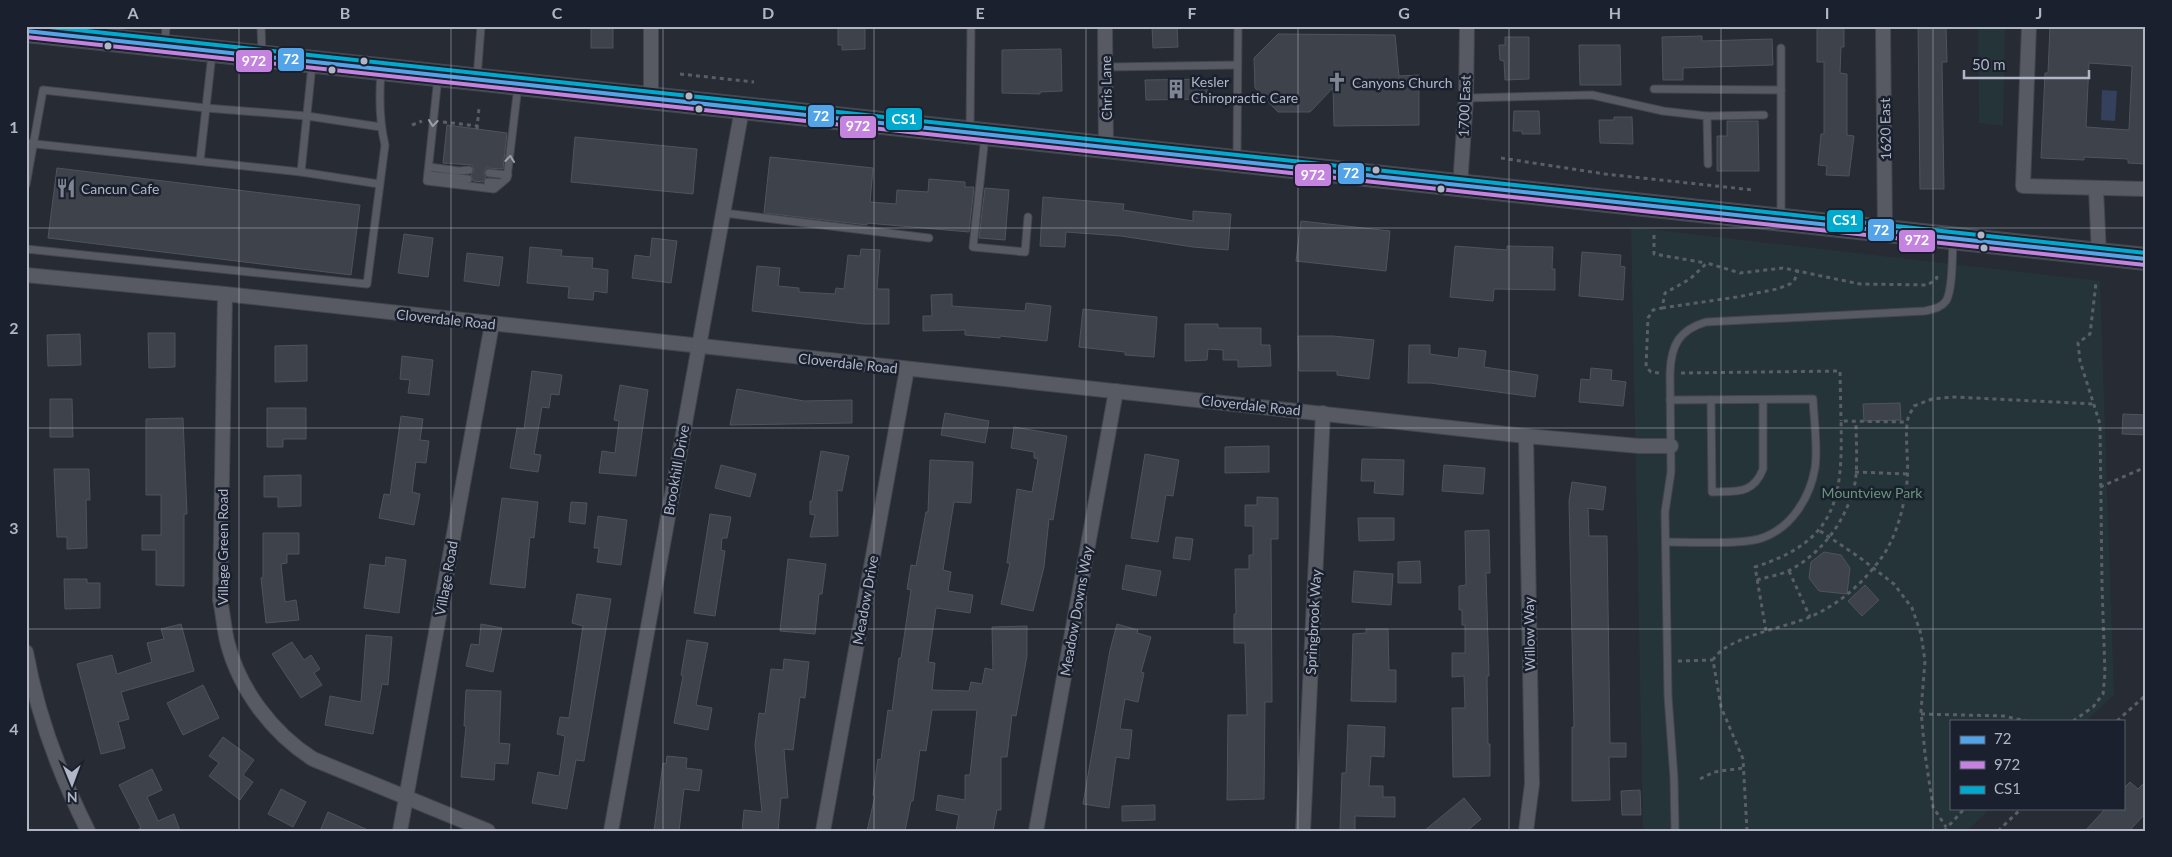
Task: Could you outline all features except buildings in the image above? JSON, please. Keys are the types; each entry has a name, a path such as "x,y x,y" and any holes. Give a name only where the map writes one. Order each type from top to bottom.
{"main road":[{"path":"26,31 166,36 212,51 438,74 1106,149 2146,259"}],"street":[{"path":"651,26 651,98"},
{"name":"Chris Lane","path":"1106,26 1106,149"},
{"name":"1700 East","path":"1460,186 1466,98 1467,26"},
{"name":"1620 East","path":"1883,26 1885,232"},
{"path":"2029,26 2024,186 2146,189"},
{"name":"Brookhill Drive","path":"611,831 742,109"},
{"path":"2096,188 2099,254"},
{"name":"Cloverdale Road","path":"26,275 225,294 1526,436 1639,446 1671,446"},
{"name":"Village Green Road","path":"225,294 220,600 227,642 242,682 261,711 296,748 313,759 488,831"},
{"name":"Village Road","path":"400,831 492,324"},
{"name":"Meadow Drive","path":"823,831 907,369"},
{"name":"Meadow Downs Way","path":"1036,831 1116,390"},
{"name":"Springbrook Way","path":"1302,831 1322,413"},
{"name":"Willow Way","path":"1526,436 1532,784 1526,831"},
{"path":"26,652 45,726 69,793 88,831"}],"lane":[{"path":"262,26 262,56"},
{"path":"477,79 481,26"},
{"path":"971,26 978,135 973,247 1024,252 1028,217"},
{"path":"1237,162 1238,26"},
{"path":"1781,48 1781,220"},
{"path":"200,161 212,51"},
{"path":"301,172 312,62"},
{"path":"1106,67 1237,65"},
{"path":"26,250 367,284 385,145 381,127 379,98 382,69"},
{"path":"438,74 427,181 494,189 508,175 518,83"},
{"path":"1654,89 1781,90"},
{"path":"26,185 30,142 43,90 206,108 307,116 381,127"},
{"path":"1466,98 1592,95 1663,111 1707,116 1764,115"},
{"path":"1707,116 1708,164"},
{"path":"30,142 301,172 379,184"},
{"path":"428,167 459,171 469,170"},
{"path":"489,173 508,175"},
{"path":"428,175 468,180"},
{"path":"488,182 501,183"},
{"path":"724,213 929,238"},
{"path":"1675,831 1667,661 1667,542 1665,512 1670,487 1670,360 1674,347 1681,335 1692,326 1706,322 1925,311 1937,308 1946,300 1949,289 1953,239"},
{"path":"1667,542 1761,539 1781,528 1797,512 1809,491 1815,467 1813,400 1670,400"},
{"path":"1711,400 1712,492 1742,491 1751,487 1759,479 1763,469 1763,400"}],"path":[{"path":"680,74 754,82"},
{"path":"442,122 477,127 479,108"},
{"path":"1501,158 1604,174 1753,190"},
{"path":"1654,235 1654,254 1706,263 1740,273 1783,268 1860,284 1928,285 1937,278 1936,275"},
{"path":"1662,308 1665,294 1690,279 1706,263"},
{"path":"1658,373 1651,372 1646,366 1648,318 1653,310 1777,289 1790,284 1795,279 1798,270"},
{"path":"2074,720 2093,707 2103,694 2105,673 2100,424 2080,362 2078,343 2090,334 2096,283"},
{"path":"1681,373 1840,371 1842,461 1836,495 1820,531 1788,555 1755,567 1766,631"},
{"path":"1747,831 1743,759 1721,707 1713,660 1715,655 1737,642 1810,617 1849,594 1874,567 1883,555 1897,525 1906,489 1907,422 1914,406 1932,399 1993,398 2094,404"},
{"path":"1841,422 1907,422"},
{"path":"1757,580 1789,571 1810,556 1829,537 1842,518 1855,483 1856,422"},
{"path":"2100,487 2146,467"},
{"path":"1855,472 1907,474"},
{"path":"1820,531 1874,567 1894,584 1912,608 1921,634 1925,662 1921,714 1933,807 1945,829 1963,810"},
{"path":"1789,571 1810,617"},
{"path":"1667,661 1713,660"},
{"path":"2118,720 2146,695"},
{"path":"1921,714 2004,716 2022,720"},
{"path":"1700,779 1714,772 1743,768"},
{"path":"1998,831 2020,810"}],"green space":[{"path":"1978,26 2005,26 2003,126 1979,123"},
{"name":"Mountview Park","path":"1631,227 2100,281 2114,695 2087,720 1950,720 1950,810 1989,810 1967,831 1643,831"}],"water":[{"path":"2102,90 2117,91 2115,121 2101,120"}],"transit line":[{"name":"CS1","path":"40,26 2146,253"},
{"name":"72","path":"26,31 2146,259"},
{"name":"972","path":"26,37 2145,265"}],"place":[{"name":"Canyons Church","path":"1337,82"},
{"name":"Kesler Chiropractic Care","path":"1176,89"},
{"name":"Cancun Cafe","path":"66,188"}]}
